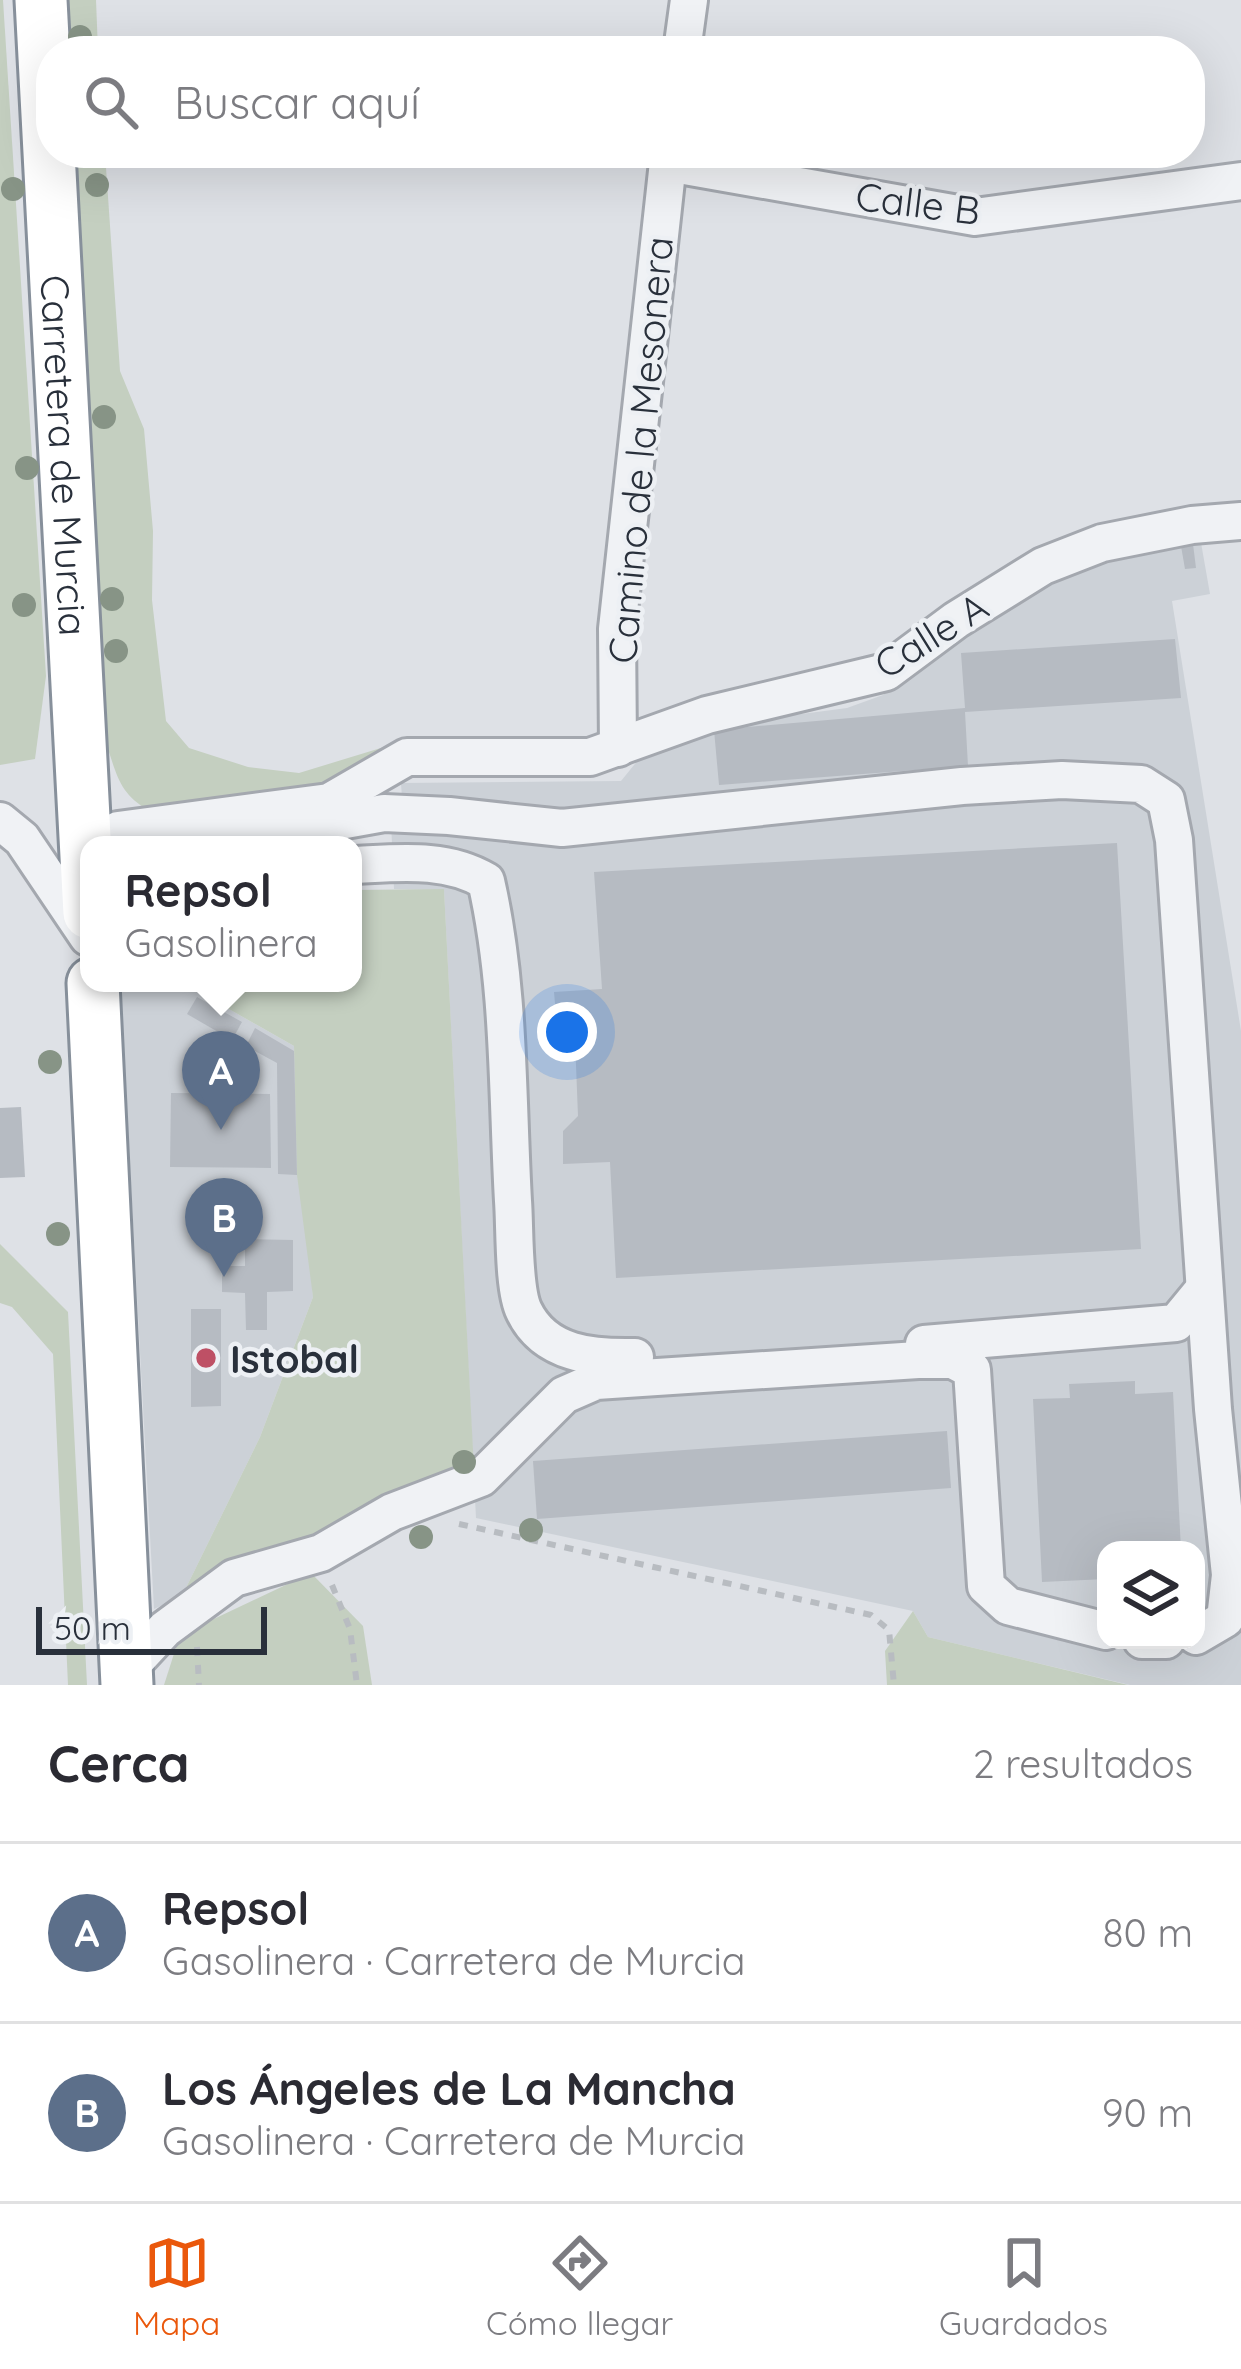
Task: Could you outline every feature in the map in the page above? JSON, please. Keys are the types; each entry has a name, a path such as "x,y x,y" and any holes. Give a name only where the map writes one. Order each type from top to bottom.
{"highway":[{"name":"Carretera de Murcia","path":"41,0 43,36"},
{"name":"Carretera de Murcia","path":"50,168 88,836"},
{"path":"92,992 126,1678"}],"street":[{"path":"684,36 688,0"},
{"name":"Camino de la Mesonera","path":"618,748 617,629 668,168"},
{"name":"Calle B","path":"721,168 975,217 1241,181"},
{"name":"Calle A","path":"114,836 118,830 328,802 407,757 590,757 707,715 886,672 956,620 1043,566 1102,542 1192,524 1241,521"},
{"path":"257,836 384,813 562,828 1062,780 1141,784 1166,800 1174,840 1204,1289 1230,1575 1225,1619 1205,1631"},
{"path":"0,821 22,839 80,925"},
{"path":"362,865 414,862 466,868 486,881 506,1014 517,1266 524,1311 551,1342 590,1358 1134,1329 1176,1324 1204,1289"},
{"path":"126,1678 165,1629 234,1578 321,1552 392,1512 481,1478 564,1395 596,1381 953,1360 972,1370 986,1586 1008,1606 1097,1629"}],"path":[{"path":"452,1522 871,1615 889,1630 894,1685"},
{"path":"321,1552 350,1629 357,1685"}],"shaded area":[{"path":"1200,537 1210,594 1172,601 1241,1031 1241,1685 1130,1685 928,1637 913,1611 476,1518 444,890 394,889 390,799 402,798 401,783 621,781 643,754 674,741 757,720 847,708 883,695 1001,606 1067,568"},
{"path":"120,992 199,992 294,1046 313,1297 260,1437 182,1596 154,1609"}],"green space":[{"path":"0,0 46,676 35,759 0,765"},
{"path":"64,0 96,0 97,36 66,36"},
{"path":"73,168 106,168 120,371 144,429 153,531 152,600 166,721 189,748 248,767 299,773 407,740 309,797 150,811 125,790 106,743"},
{"path":"444,889 474,1469 182,1596 260,1437 313,1297 297,1175 294,1046 199,992 362,992 362,890"},
{"path":"0,1244 68,1312 87,1685 68,1685 53,1354 12,1307 0,1303"},
{"path":"311,1573 363,1626 372,1685 164,1685 180,1635"},
{"path":"913,1611 928,1637 1128,1685 887,1685 885,1651"}],"building":[{"path":"1193,544 1196,568 1185,569 1181,546"},
{"path":"1175,639 1181,698 965,712 968,766 719,785 714,730 965,708 961,653"},
{"path":"1117,843 1141,1249 616,1278 610,1162 563,1164 563,1131 578,1116 575,1040 557,1026 554,992 602,989 594,872"},
{"path":"197,997 242,1022 232,1040 187,1014"},
{"path":"255,1028 294,1051 297,1175 278,1174 277,1063 246,1046"},
{"path":"171,1093 270,1094 271,1168 170,1167"},
{"path":"21,1107 25,1177 0,1178 0,1108"},
{"path":"245,1239 293,1240 293,1291 267,1292 267,1330 246,1330 245,1293 222,1292 222,1266 245,1266"},
{"name":"Istobal","path":"191,1309 221,1309 221,1406 191,1407"},
{"path":"1135,1381 1135,1394 1173,1392 1181,1541 1097,1541 1097,1579 1042,1582 1033,1399 1070,1398 1069,1384"},
{"path":"947,1431 951,1488 537,1519 533,1461"}],"place":[{"name":"Repsol","path":"221,1130"},
{"name":"Los Ángeles de La Mancha","path":"224,1277"},
{"name":"Istobal","path":"206,1358"}]}
